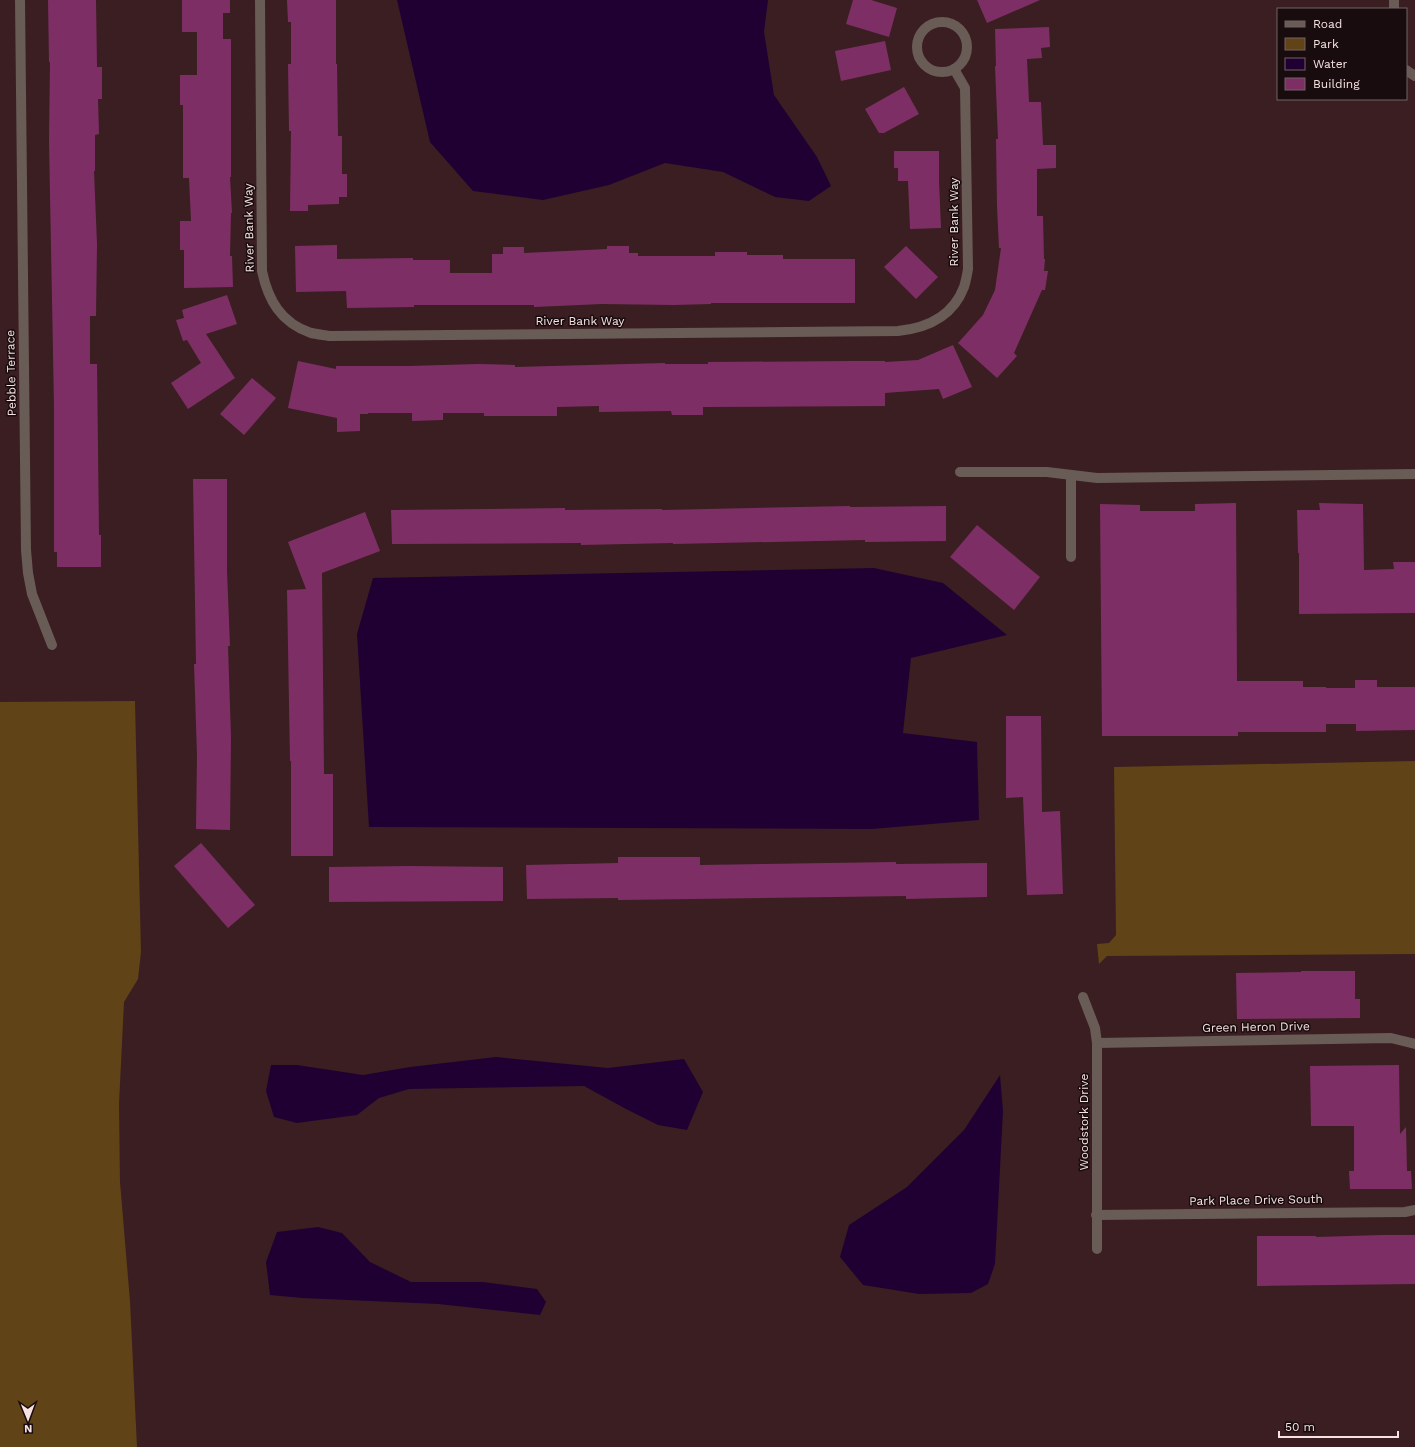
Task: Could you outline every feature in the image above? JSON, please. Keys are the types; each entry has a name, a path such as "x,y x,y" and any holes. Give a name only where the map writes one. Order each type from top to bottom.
{"street":[{"name":"Pebble Terrace","path":"20,0 26,550 32,594 52,645"},
{"name":"River Bank Way","path":"260,0 262,271 265,287 272,301 283,315 296,326 311,333 329,336 915,330 946,314 956,302 964,287 968,269 966,88 954,69"},
{"path":"938,22 947,23 954,26 961,31 965,38 967,46 966,54 962,62 954,69 940,72 933,70 920,60 917,52 919,36 924,30 938,22"},
{"path":"960,472 1047,472 1097,478 1415,474"},
{"path":"1071,475 1071,557"},
{"name":"Woodstork Drive","path":"1083,997 1095,1028 1097,1043 1096,1249"},
{"name":"Green Heron Drive","path":"1097,1043 1391,1038 1415,1044"},
{"name":"Park Place Drive South","path":"1096,1215 1405,1212 1415,1210"}],"green space":[{"path":"135,701 141,952 138,979 124,1002 119,1104 120,1182 130,1301 137,1447 0,1447 0,702"},
{"path":"1415,761 1415,954 1107,956 1099,964 1097,944 1109,943 1116,935 1114,767"}],"water":[{"path":"397,0 768,0 764,32 774,95 817,157 831,186 809,201 775,197 723,172 665,163 609,185 543,200 473,191 430,142"},
{"path":"874,568 943,583 1007,635 911,658 903,733 977,742 979,820 872,829 369,827 357,634 373,578"},
{"path":"496,1057 608,1068 684,1059 703,1092 687,1130 658,1125 584,1086 409,1089 379,1098 357,1115 297,1123 274,1117 266,1091 271,1065 297,1065 363,1075 410,1067"},
{"path":"1000,1075 1003,1111 995,1264 988,1284 971,1293 919,1294 863,1285 840,1257 849,1225 907,1187 964,1130"},
{"path":"318,1227 342,1233 370,1262 411,1282 483,1282 537,1289 546,1302 540,1315 438,1304 302,1298 270,1295 266,1262 277,1232"}],"building":[{"path":"48,0 96,0 97,67 102,67 102,99 98,99 99,134 95,135 94,171 97,244 96,316 90,316 90,364 97,364 99,535 101,535 101,567 57,567 57,552 54,552 54,405"},
{"path":"182,0 230,0 230,13 223,13 223,39 231,39 230,177 232,213 230,256 232,256 233,287 184,288 184,250 180,250 180,221 191,221 189,178 183,178 183,105 180,105 180,75 197,75 197,32 182,32"},
{"path":"287,0 336,0 338,136 342,136 342,174 347,174 347,197 339,197 339,204 308,205 308,211 290,211 291,131 289,131 288,64 291,64 291,22 288,22"},
{"path":"853,0 871,0 897,8 889,37 846,24"},
{"path":"977,0 1040,0 987,23"},
{"path":"1049,27 1050,47 1041,48 1042,58 1027,59 1029,102 1041,102 1043,145 1056,145 1056,168 1037,169 1037,216 1043,216 1045,259 1044,271 1048,271 1045,290 1042,290 1014,353 1017,356 997,378 958,343 983,315 995,290 1001,248 999,248 997,206 996,139 998,139 995,29"},
{"path":"885,41 891,70 841,81 835,51"},
{"path":"904,87 919,114 884,133 879,133 865,109"},
{"path":"894,151 939,151 941,228 910,229 908,181 898,181 898,168 894,168"},
{"path":"337,245 337,259 413,258 413,260 450,260 450,273 492,273 492,254 503,254 503,247 524,247 524,253 607,249 607,246 629,246 629,253 638,253 638,256 715,256 715,252 747,252 747,255 783,255 783,259 855,259 855,303 711,303 674,305 602,304 534,307 534,305 414,305 414,307 347,308 346,291 296,292 295,246"},
{"path":"906,246 938,277 916,299 884,267"},
{"path":"227,295 237,324 206,334 235,378 188,409 171,383 201,363 187,340 183,341 176,320 184,318 182,310"},
{"path":"953,345 972,387 943,399 939,389 885,393 885,406 703,407 703,415 672,415 671,411 599,412 599,406 557,407 557,416 484,416 484,413 443,413 443,420 412,421 412,413 368,413 360,414 360,431 337,432 337,418 288,408 298,361 336,369 336,366 478,364 515,365 515,367 665,363 708,364 708,362 885,362 918,360"},
{"path":"252,378 276,398 244,435 220,414"},
{"path":"193,479 227,479 227,571 230,646 228,646 231,737 230,830 196,829 197,755 194,664 196,664"},
{"path":"1236,503 1237,681 1303,681 1303,687 1355,688 1355,680 1377,680 1377,687 1415,687 1415,730 1356,731 1356,724 1326,724 1326,732 1238,732 1238,736 1102,736 1100,504 1140,505 1140,511 1195,511 1195,504"},
{"path":"1319,503 1363,504 1364,570 1394,569 1393,562 1415,562 1415,613 1299,614 1297,510 1320,510"},
{"path":"850,506 946,506 946,541 865,542 865,540 581,545 581,543 392,544 391,510 565,508 565,510 662,510"},
{"path":"365,512 380,551 322,573 324,774 333,774 333,856 291,856 291,761 287,590 306,589 288,542"},
{"path":"977,525 1040,577 1014,610 950,557"},
{"path":"1006,716 1041,716 1042,812 1060,811 1063,894 1027,895 1023,797 1006,798"},
{"path":"201,843 255,905 228,928 174,866"},
{"path":"618,857 700,857 700,865 896,862 896,864 987,863 987,897 906,899 906,896 618,900 618,898 527,899 526,865 618,863"},
{"path":"329,867 503,867 503,901 329,902"},
{"path":"1355,971 1355,999 1360,999 1360,1018 1237,1019 1236,973"},
{"path":"1399,1065 1400,1134 1406,1127 1407,1171 1411,1171 1412,1189 1350,1189 1349,1171 1354,1171 1354,1126 1311,1126 1310,1066"},
{"path":"1415,1235 1415,1284 1257,1286 1257,1236 1316,1237"}]}
